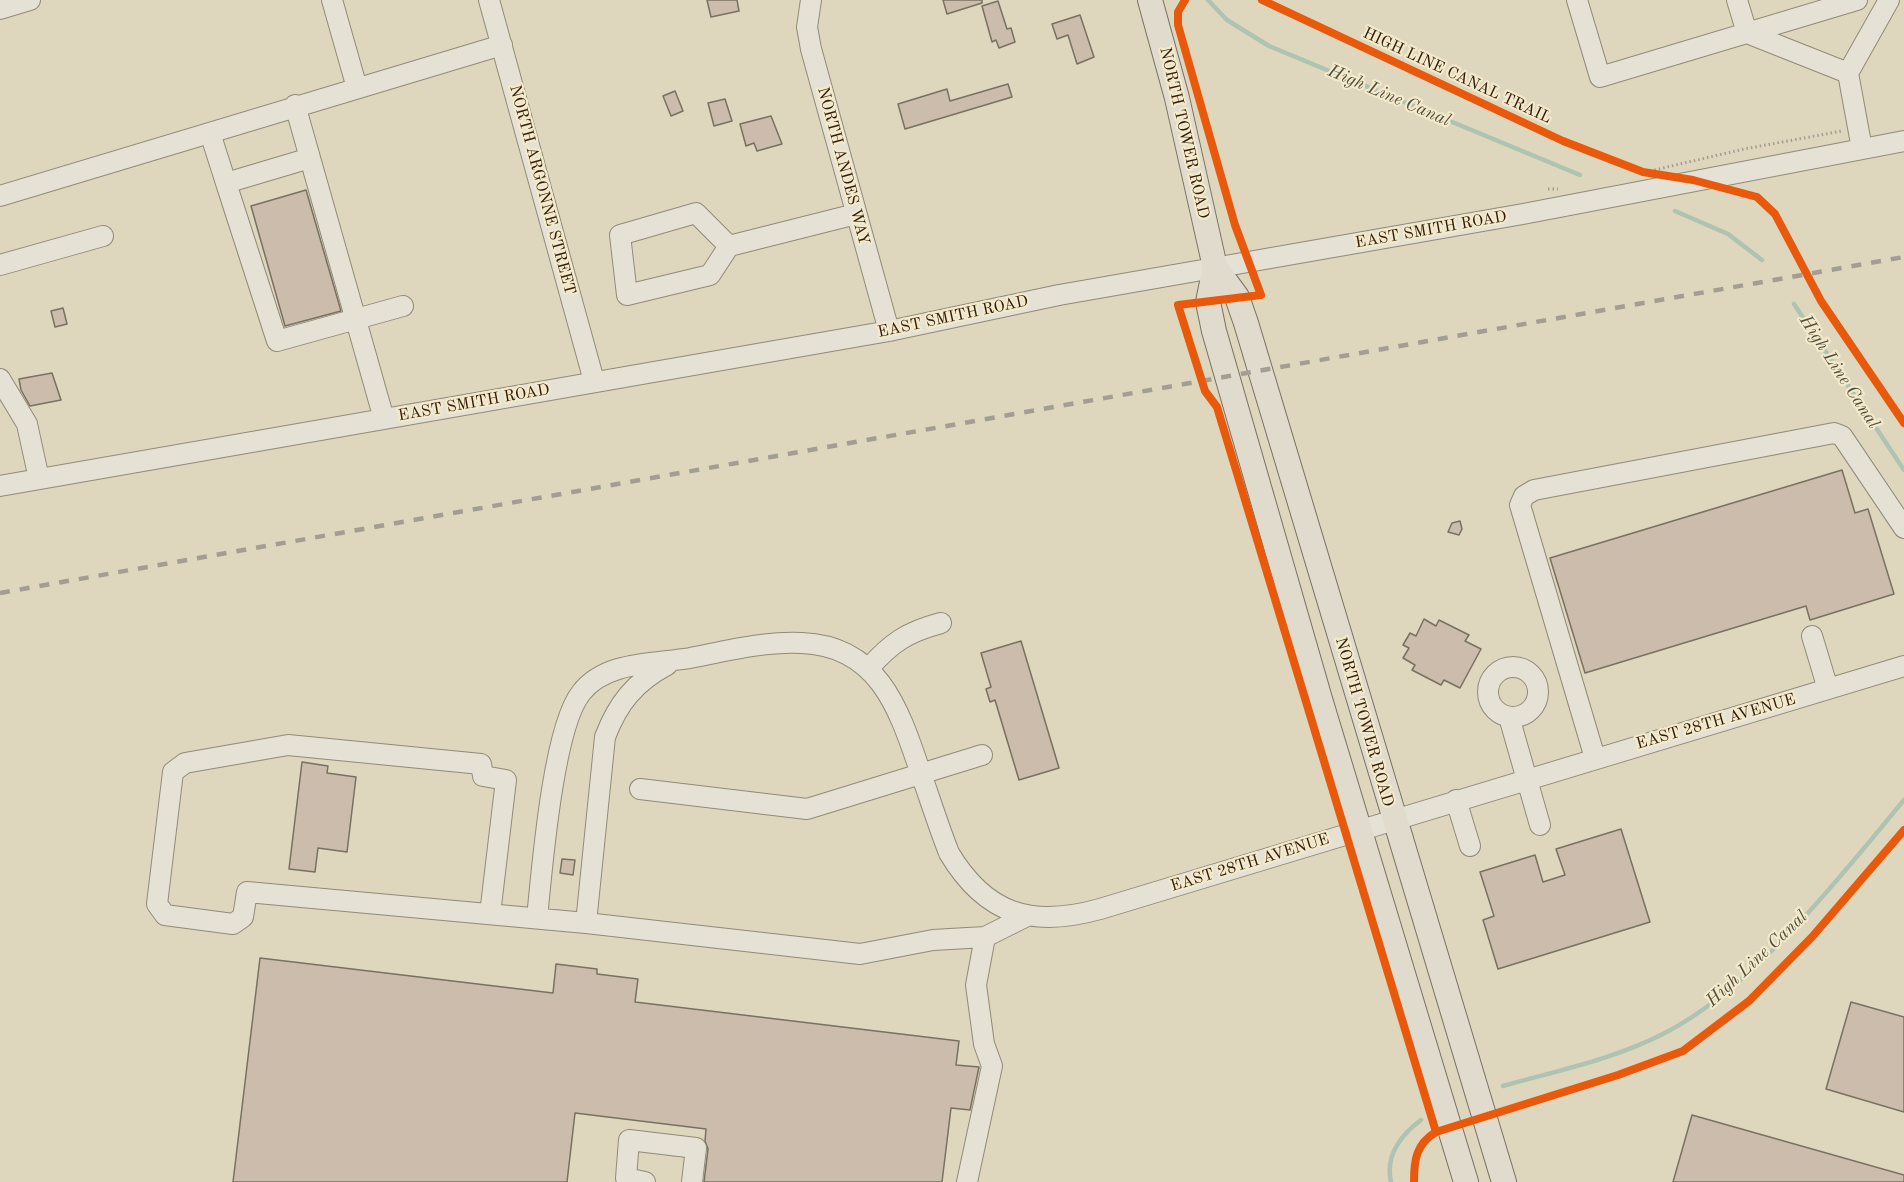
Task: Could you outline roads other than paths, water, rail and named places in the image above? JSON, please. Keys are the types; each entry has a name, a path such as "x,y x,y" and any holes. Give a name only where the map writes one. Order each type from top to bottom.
{"main road":[{"name":"NORTH TOWER ROAD","path":"1150,0 1179,108 1215,267 1237,297 1246,323 1393,819 1504,1182"},
{"name":"NORTH TOWER ROAD","path":"1215,267 1208,302 1214,332 1359,830 1466,1182"}],"street":[{"path":"0,9 30,0"},
{"path":"332,0 357,88"},
{"name":"NORTH ARGONNE STREET","path":"489,0 594,381"},
{"name":"NORTH ANDES WAY","path":"811,0 807,27 811,49 889,331"},
{"path":"1577,0 1600,77 1857,0"},
{"path":"1737,0 1748,33 1848,73"},
{"path":"1862,149 1848,73 1889,0"},
{"path":"0,196 295,105 502,45"},
{"path":"295,105 384,419"},
{"path":"210,133 277,341 403,306"},
{"name":"EAST SMITH ROAD","path":"0,486 889,331 1059,295 1523,214 1904,141"},
{"path":"226,183 310,158"},
{"path":"729,246 696,213 620,235 627,295 710,274 729,246 856,214"},
{"path":"0,265 103,236"},
{"path":"0,380 27,424 39,480"},
{"path":"1595,758 1520,505 1524,496 1534,490 1834,433 1842,436 1904,528"},
{"path":"537,918 544,850 566,722 580,693 601,675 638,664 677,660 743,648 801,642 838,649 869,668 890,644 926,627 941,623"},
{"path":"1812,636 1828,689"},
{"path":"586,923 605,737 614,714 627,693 646,677 677,660"},
{"name":"EAST 28TH AVENUE","path":"869,668 898,710 949,853 969,882 994,903 1027,916 1061,918 1078,915 1904,666"},
{"path":"1509,717 1540,825"},
{"path":"490,914 506,780 483,776 482,764 288,745 185,763 173,772 158,904 165,915 234,924 243,917 247,892 490,914 537,918 860,954 933,940 985,937 1027,916"},
{"path":"640,789 807,809 982,755"},
{"path":"1456,800 1470,846"},
{"path":"967,1182 992,1066 984,1044 976,986 985,937"},
{"path":"645,1182 626,1178 630,1140 696,1148 692,1182"}],"waterway":[{"name":"High Line Canal","path":"1208,0 1227,20 1269,46 1580,175"},
{"name":"High Line Canal","path":"1675,211 1728,234 1762,260"},
{"name":"High Line Canal","path":"1794,304 1904,470"},
{"name":"High Line Canal","path":"1503,1086 1625,1051 1663,1034 1697,1014 1730,989 1793,929 1904,800"},
{"name":"High Line Canal","path":"1391,1182 1390,1163 1396,1147 1407,1132 1421,1120"}],"railway":[{"path":"0,593 1904,257"}]}
